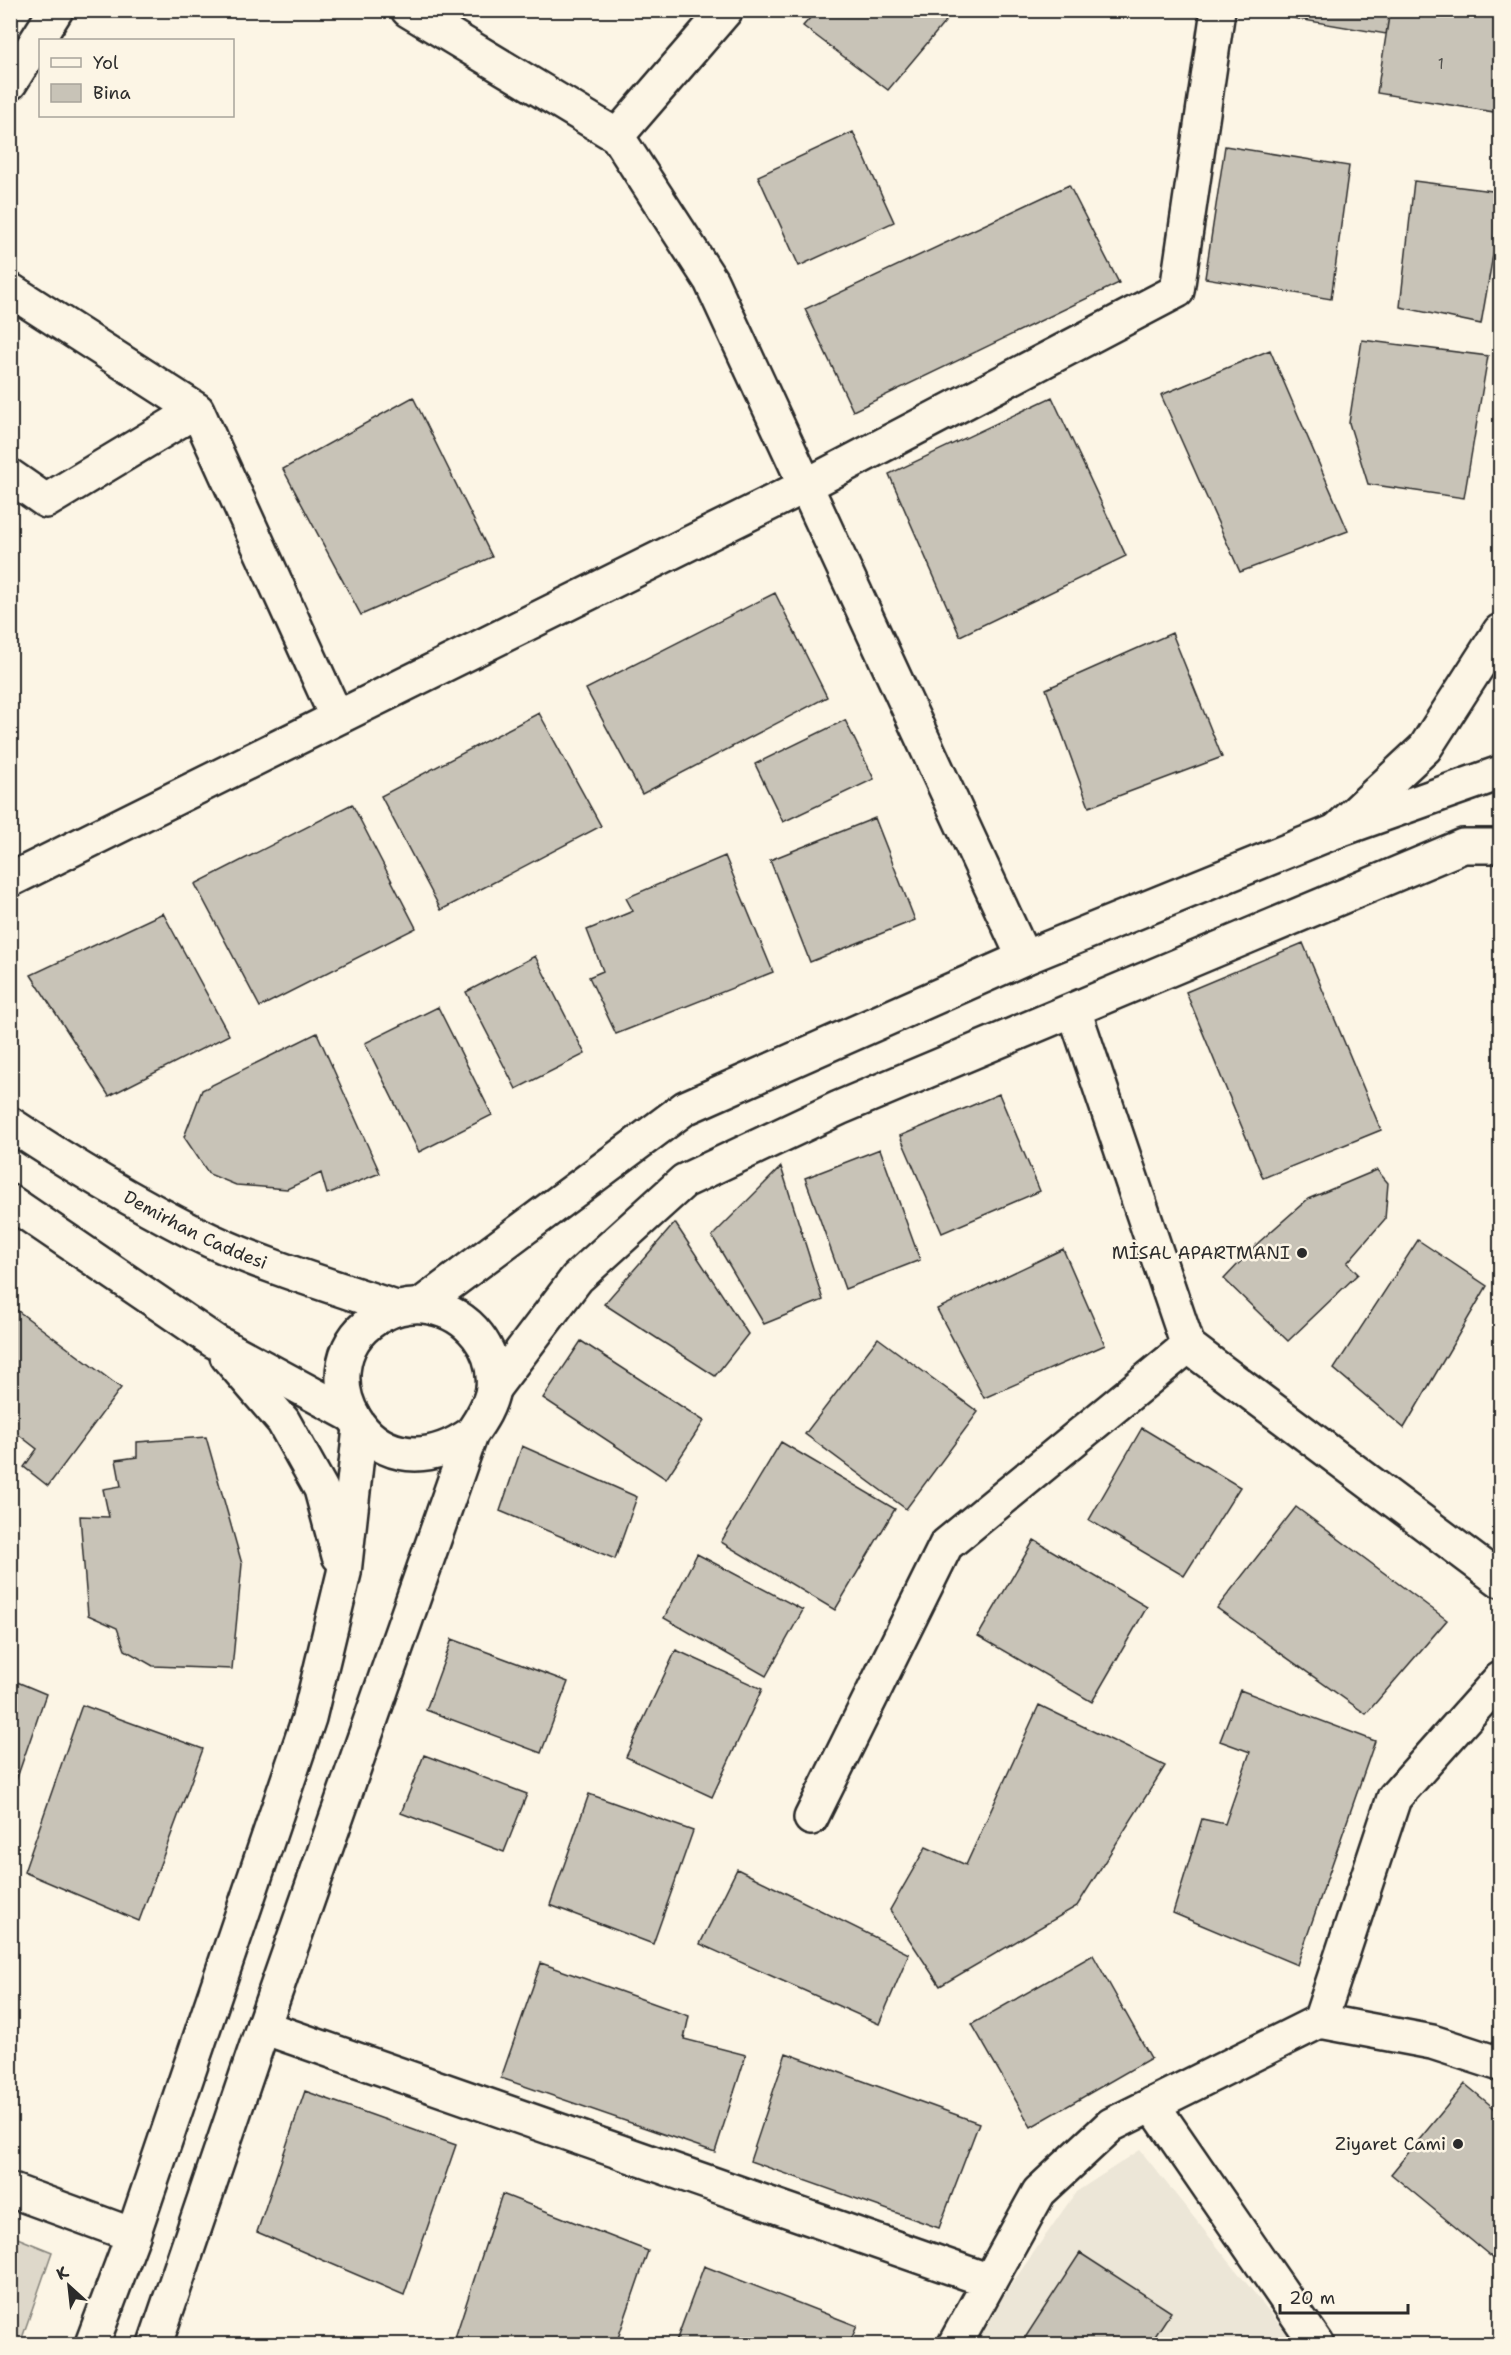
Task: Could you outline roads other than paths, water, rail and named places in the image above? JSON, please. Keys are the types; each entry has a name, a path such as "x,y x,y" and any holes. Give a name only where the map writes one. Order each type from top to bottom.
{"street":[{"path":"10,83 56,10"},
{"path":"408,10 617,136 711,281 1024,958"},
{"path":"617,136 726,10"},
{"path":"10,880 805,486 1177,291 1218,10"},
{"path":"10,290 197,410 337,718"},
{"path":"10,476 46,501 197,410"},
{"path":"1336,831 1425,748 1500,631"},
{"path":"471,1434 450,1448 427,1455 401,1453 378,1444 357,1422 347,1406 342,1383 346,1358 357,1336 375,1319 408,1307 685,1108 1024,958 1336,831 1500,773"},
{"path":"493,1389 577,1278 684,1181 839,1108 1463,846 1500,846"},
{"path":"1074,1010 1188,1346 1500,1580"},
{"name":"Demirhan Caddesi","path":"10,1125 58,1156 196,1233 286,1271 408,1307"},
{"path":"10,1202 214,1341 357,1422"},
{"path":"155,2344 262,2028 471,1434 486,1413 493,1389 492,1364 477,1334 466,1322 445,1310 408,1307"},
{"path":"214,1341 283,1421 294,1440 321,1489 344,1573"},
{"path":"811,1818 946,1545 1188,1346"},
{"path":"92,2344 133,2235 309,1718 344,1573 357,1422"},
{"path":"1320,2021 1394,1798 1500,1679"},
{"path":"955,2344 1038,2192 1111,2125 1320,2021 1432,2042 1500,2064"},
{"path":"262,2028 990,2281"},
{"path":"1152,2104 1317,2344"},
{"path":"10,2190 133,2235"}],"place":[{"name":"MİSAL APARTMANI","path":"1302,1253"},
{"name":"Ziyaret Cami","path":"1458,2144"}]}
